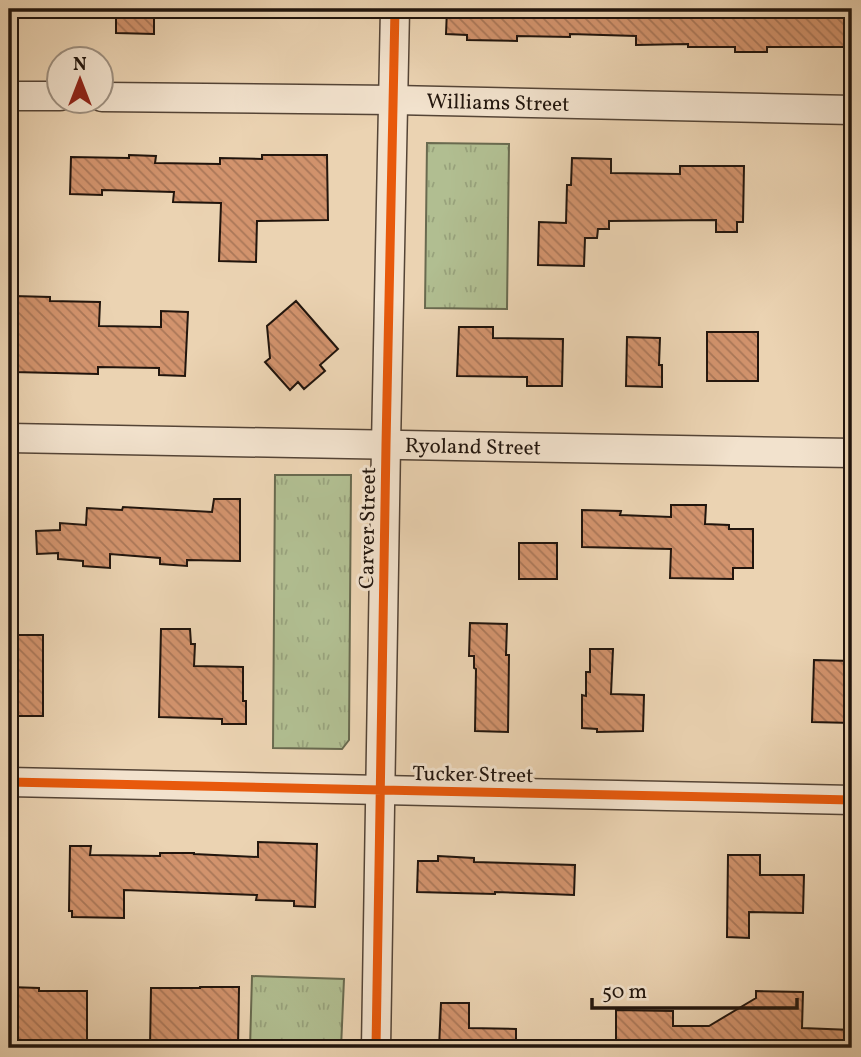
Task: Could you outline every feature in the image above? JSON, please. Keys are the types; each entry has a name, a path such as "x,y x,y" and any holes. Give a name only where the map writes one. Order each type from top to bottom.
{"street":[{"name":"Carver Street","path":"376,1048 395,9"},
{"path":"9,96 46,96"},
{"name":"Williams Street","path":"116,97 852,110"},
{"name":"Ryoland Street","path":"9,438 852,453"},
{"name":"Tucker Street","path":"9,782 852,800"}],"green space":[{"path":"427,143 509,144 507,309 425,308"},
{"path":"275,475 351,475 349,740 342,749 273,748"},
{"path":"252,976 344,979 341,1048 250,1048"}],"building":[{"path":"121,9 154,9 154,34 116,33 116,13 121,13"},
{"path":"447,9 809,9 809,12 852,13 852,47 767,47 767,52 735,52 735,47 636,45 636,36 570,34 570,37 517,36 517,41 467,40 467,35 446,34"},
{"path":"129,155 156,156 155,163 220,164 220,158 262,159 262,155 327,155 328,220 257,221 256,262 219,261 221,203 173,202 174,192 102,190 102,195 70,194 71,157 129,158"},
{"path":"572,158 611,159 611,173 680,174 680,166 744,166 743,222 737,222 737,232 716,232 716,220 609,221 609,229 598,229 597,238 585,238 584,266 538,265 539,222 566,223 567,185 571,185"},
{"path":"14,296 50,297 50,301 100,302 99,326 161,327 161,311 188,312 185,376 159,375 159,368 98,367 98,374 13,372"},
{"path":"296,301 338,349 320,365 325,371 304,389 298,382 290,390 265,362 270,358 267,326"},
{"path":"459,327 493,327 493,338 563,339 562,386 527,386 527,377 457,376"},
{"path":"707,332 758,332 758,381 707,381"},
{"path":"627,337 660,338 659,365 662,365 662,387 626,386"},
{"path":"214,499 240,499 240,561 187,560 187,566 160,564 160,558 110,554 110,568 83,566 83,561 58,559 58,553 37,554 36,531 60,530 60,523 86,525 87,508 122,510 123,507 212,512"},
{"path":"671,505 706,505 705,524 729,525 729,529 753,529 753,568 733,568 733,579 670,578 671,549 582,547 582,510 671,517"},
{"path":"519,543 557,543 557,579 519,579"},
{"path":"470,623 507,624 508,732 475,731 476,669 474,656 469,656"},
{"path":"161,629 190,629 191,644 195,644 194,666 243,667 246,724 222,724 222,719 159,717"},
{"path":"9,635 43,635 43,716 9,716"},
{"path":"590,649 613,649 611,694 644,695 643,731 597,732 597,729 582,728 582,695 586,696"},
{"path":"814,660 852,661 852,723 812,722"},
{"path":"258,842 317,844 315,907 294,906 294,901 256,900 257,895 124,890 124,918 72,917 72,911 69,911 70,846 91,846 90,855 160,856 160,853 194,853 258,857"},
{"path":"728,855 760,855 760,875 804,875 803,913 749,912 749,938 727,937"},
{"path":"438,856 474,858 474,862 575,865 574,895 417,892 418,861 438,861"},
{"path":"9,987 39,988 39,991 87,991 87,1048 9,1048"},
{"path":"239,987 238,1048 150,1048 151,988"},
{"path":"756,991 803,992 802,1028 852,1030 852,1048 616,1048 616,1010 673,1011 673,1026 709,1026 756,998"},
{"path":"441,1003 469,1003 469,1028 516,1029 516,1048 439,1048"}],"cycle path":[{"path":"376,1048 395,9"},
{"path":"9,782 852,800"}]}
